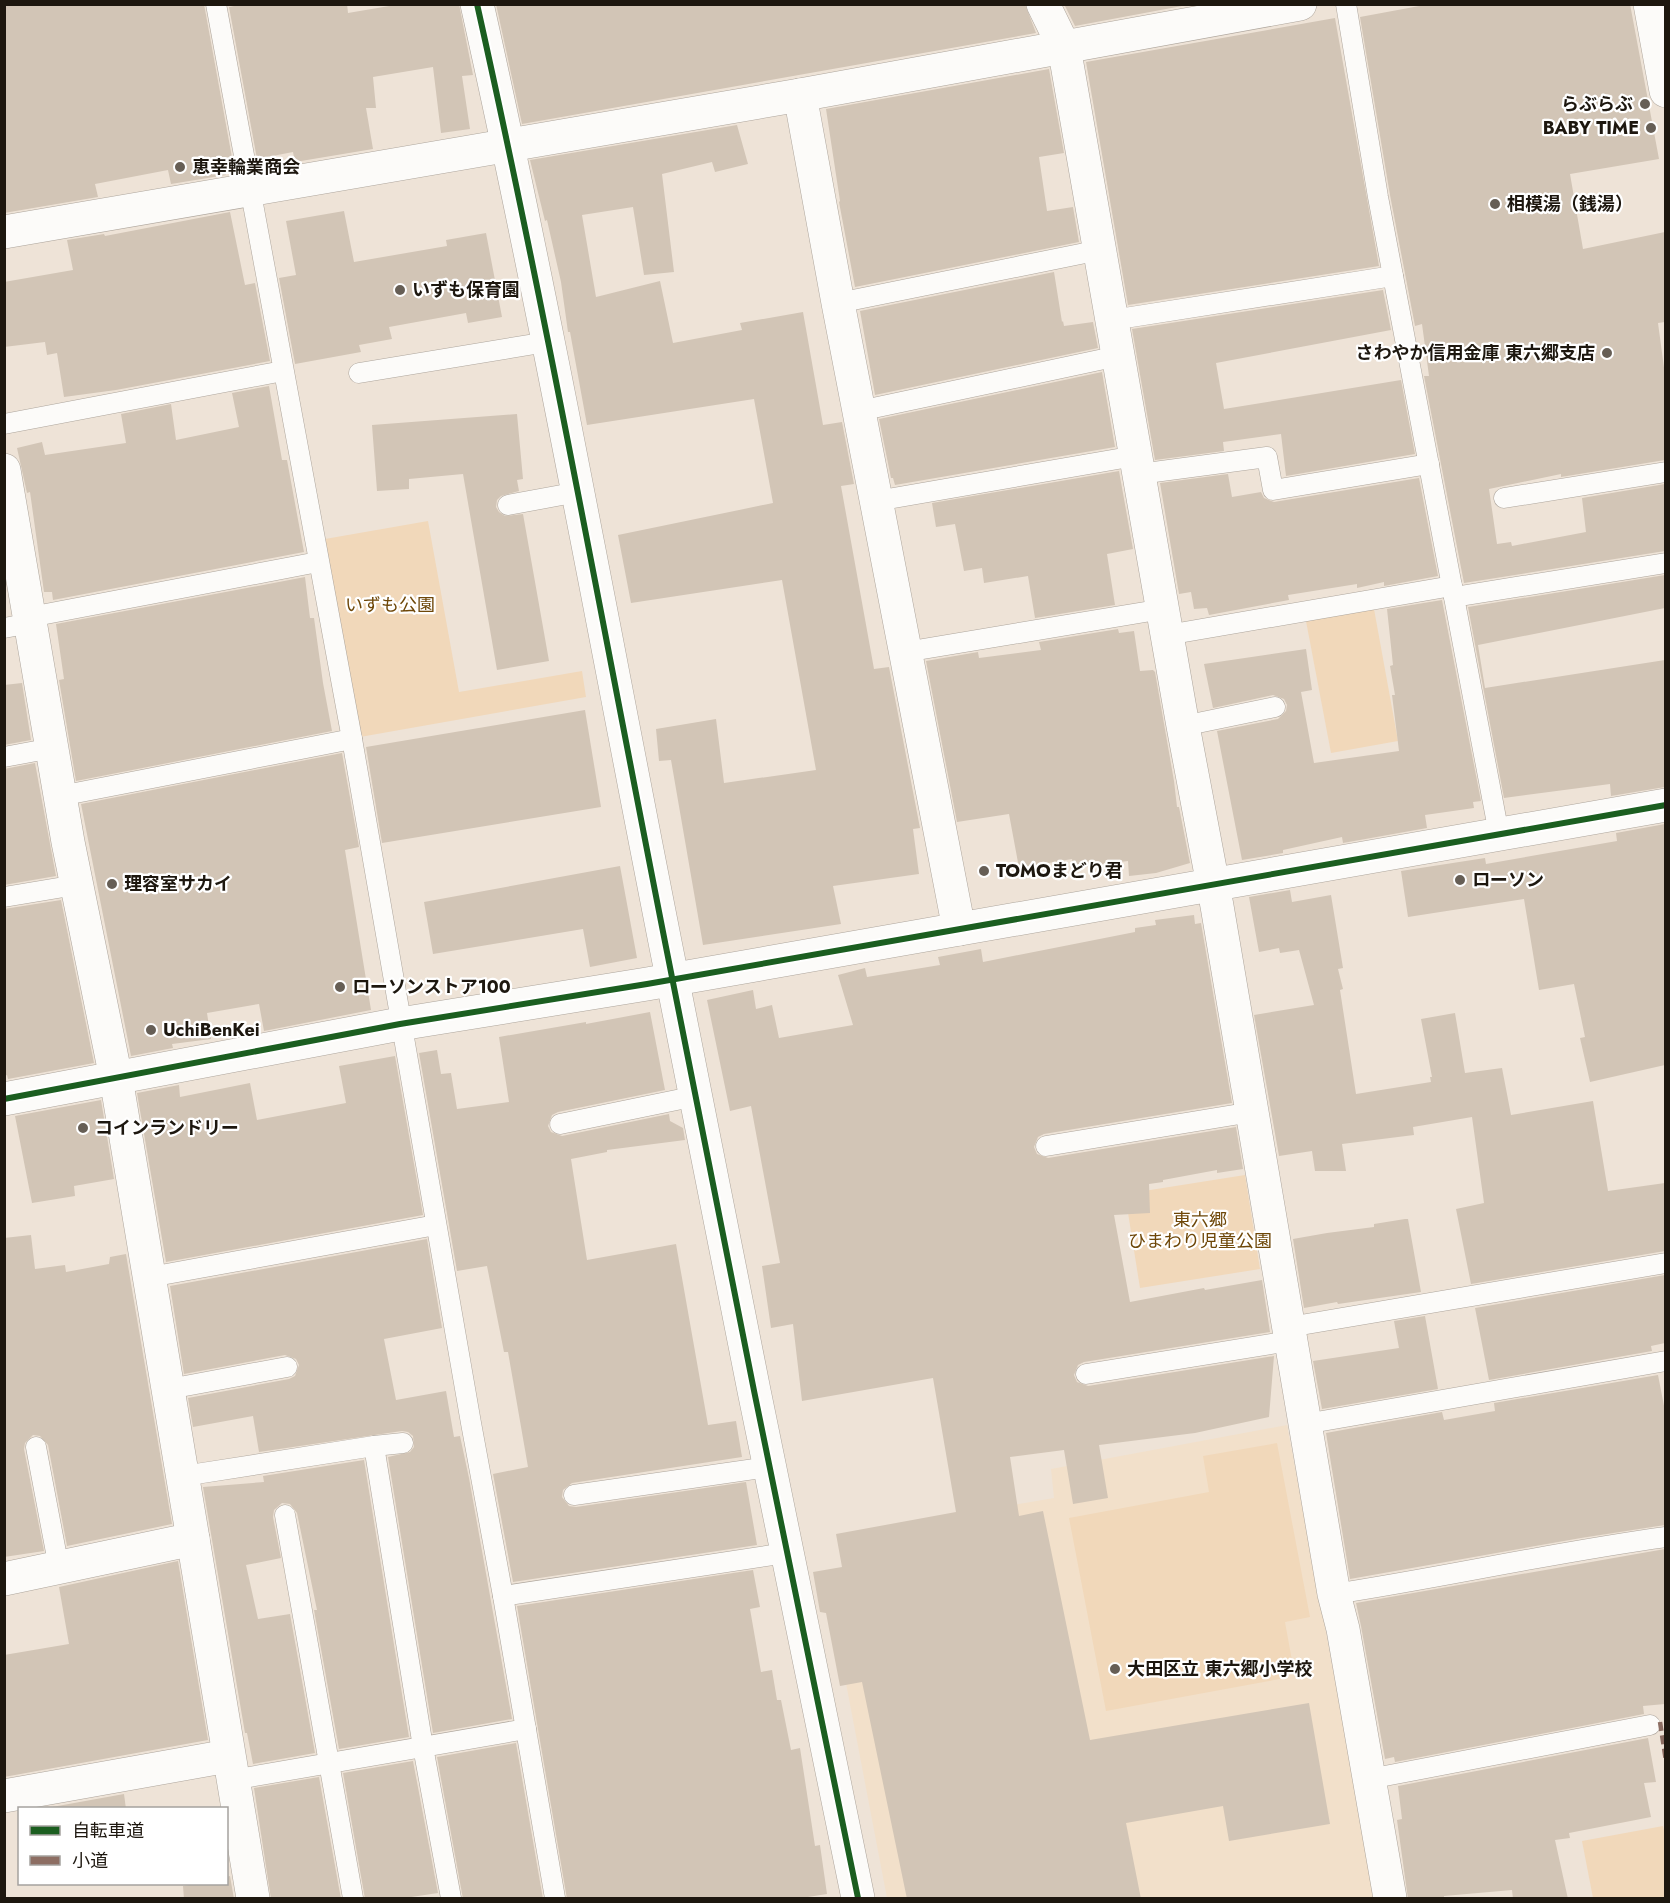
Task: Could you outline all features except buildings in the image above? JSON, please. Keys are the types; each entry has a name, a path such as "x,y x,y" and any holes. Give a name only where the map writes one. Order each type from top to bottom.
{"street":[{"path":"477,4 578,492 786,1553 858,1899"},
{"path":"1043,4 1064,47 1252,1112 1334,1594 1343,1629 1390,1899"},
{"path":"4,232 800,95 1300,4"},
{"path":"1650,4 1665,91"},
{"path":"800,95 959,929"},
{"path":"5,471 22,622 52,748 76,885 116,1078 194,1539 230,1768 254,1899"},
{"path":"4,1099 400,1024 673,980 1665,805"},
{"path":"4,1579 194,1539"},
{"path":"4,1796 230,1768"}],"lane":[{"path":"216,4 352,739 400,1024 555,1899"},
{"path":"1346,4 1393,276 1499,834"},
{"path":"838,303 1100,250"},
{"path":"1112,320 1393,276"},
{"path":"358,373 547,342"},
{"path":"859,411 1118,356"},
{"path":"4,424 283,371"},
{"path":"876,501 1137,465 1267,457 1273,490 1429,464"},
{"path":"1504,498 1665,472"},
{"path":"508,505 578,492"},
{"path":"22,622 318,562"},
{"path":"905,652 1453,591 1665,563"},
{"path":"1183,726 1275,707"},
{"path":"60,796 352,739"},
{"path":"4,757 52,748"},
{"path":"4,897 76,885"},
{"path":"560,1124 696,1096"},
{"path":"1046,1146 1252,1112"},
{"path":"150,1277 436,1225"},
{"path":"1086,1374 1665,1263"},
{"path":"1305,1424 1665,1361"},
{"path":"169,1389 287,1367"},
{"path":"183,1476 403,1443"},
{"path":"374,1446 423,1747 451,1899"},
{"path":"36,1447 59,1568"},
{"path":"574,1495 769,1467"},
{"path":"285,1515 353,1899"},
{"path":"1334,1594 1423,1581 1620,1543 1665,1537"},
{"path":"503,1596 786,1553"},
{"path":"1369,1779 1658,1723"},
{"path":"230,1768 329,1763 526,1729"}],"shaded area":[{"name":"大田区立 東六郷小学校","path":"1287,1425 1376,1898 887,1898 845,1678 922,1521 1054,1498 1051,1469"}],"green space":[{"name":"いずも公園","path":"428,521 459,692 582,671 586,697 360,737 325,539"},
{"path":"1374,609 1398,741 1331,753 1306,621"},
{"name":"東六郷 ひまわり児童公園","path":"1245,1175 1260,1269 1140,1288 1125,1194"},
{"path":"1277,1443 1310,1617 1285,1622 1293,1666 1285,1678 1106,1711 1069,1518 1209,1492 1203,1456"},
{"path":"1663,1826 1666,1838 1665,1898 1593,1898 1582,1841"}],"marked path":[{"path":"1660,1722 1666,1761"}],"cycle path":[{"path":"477,4 551,357 713,1185 858,1898"},
{"path":"4,1099 400,1024 647,984 1666,805"}],"place":[{"name":"らぶらぶ","path":"1645,104"},
{"name":"BABY TIME","path":"1651,128"},
{"name":"恵幸輪業商会","path":"180,167"},
{"name":"相模湯（銭湯）","path":"1495,204"},
{"name":"いずも保育園","path":"400,290"},
{"name":"さわやか信用金庫 東六郷支店","path":"1607,353"},
{"name":"TOMOまどり君","path":"984,871"},
{"name":"ローソン","path":"1460,880"},
{"name":"理容室サカイ","path":"112,884"},
{"name":"ローソンストア100","path":"340,987"},
{"name":"UchiBenKei","path":"151,1030"},
{"name":"コインランドリー","path":"83,1128"},
{"name":"大田区立 東六郷小学校","path":"1115,1669"}]}
